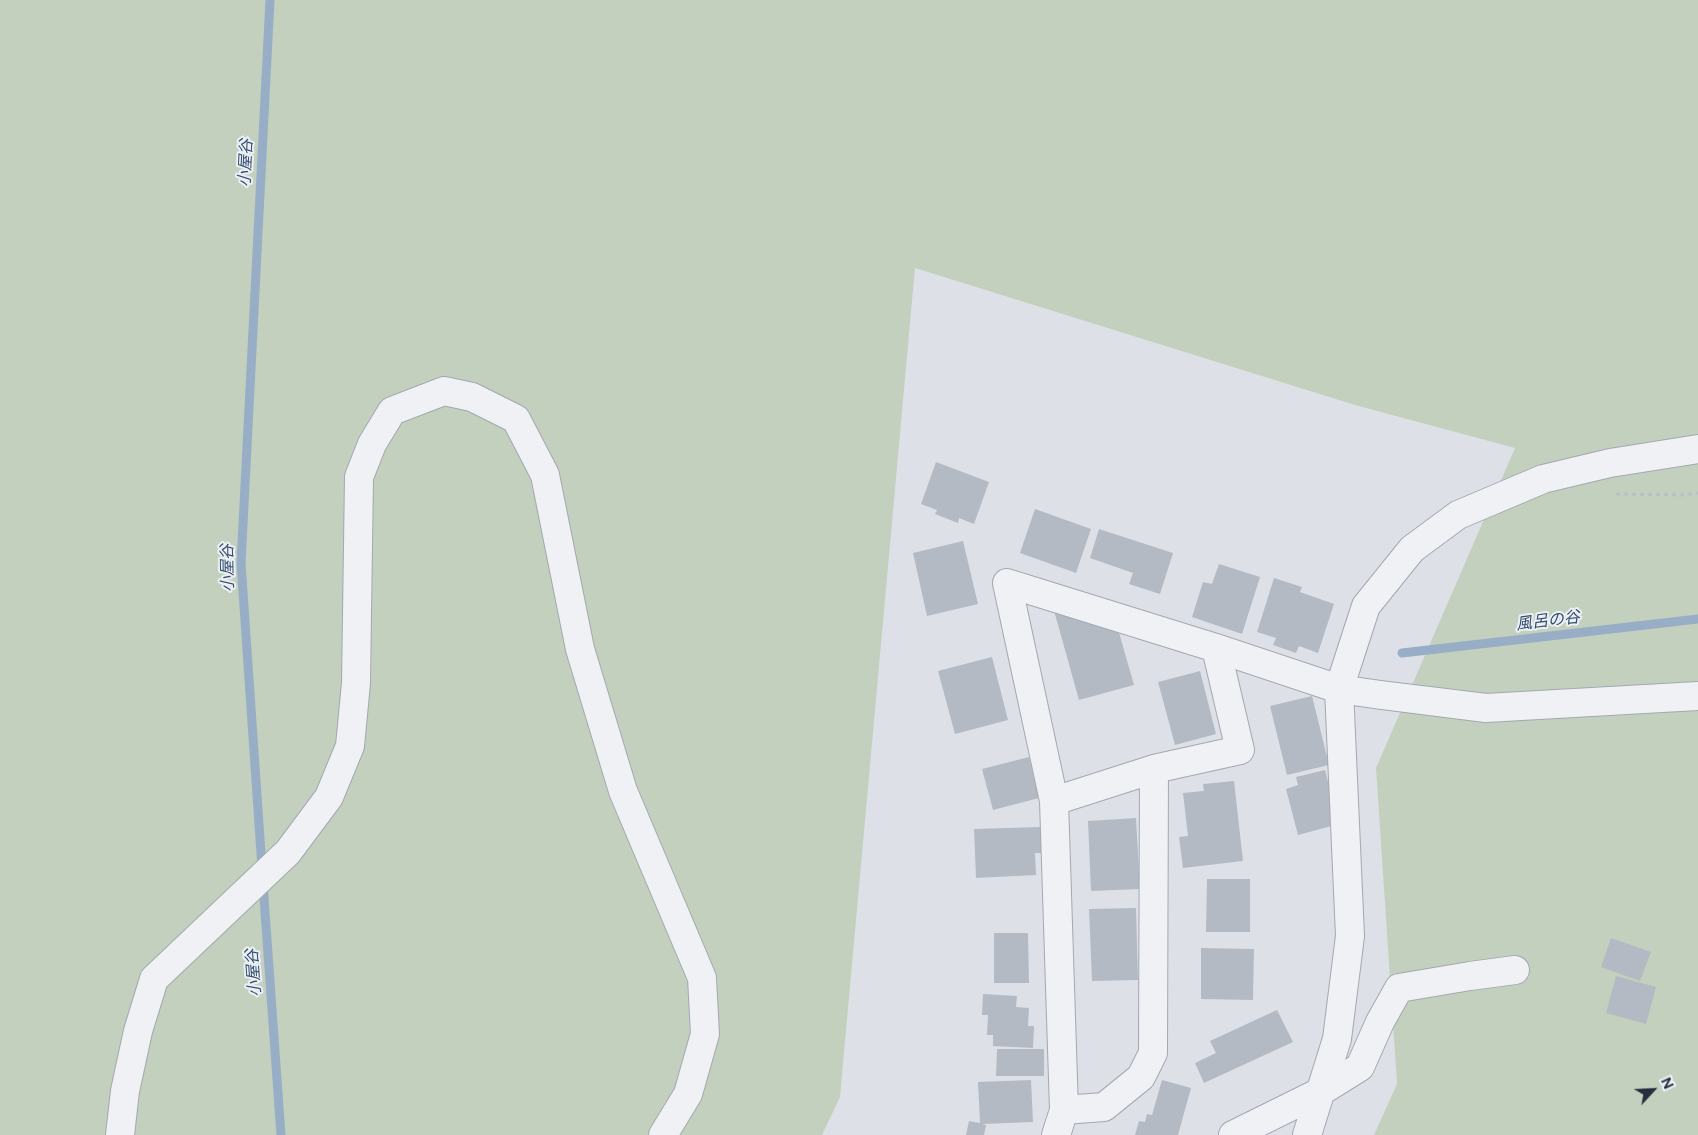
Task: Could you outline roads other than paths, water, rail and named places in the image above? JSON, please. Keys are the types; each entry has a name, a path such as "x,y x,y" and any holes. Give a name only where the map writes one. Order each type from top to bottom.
{"street":[{"path":"120,1135 125,1091 138,1031 154,979 288,852 329,798 350,746 351,737 356,683 359,477 372,444 392,411 444,391 472,397 516,420 544,475 580,649 623,791 702,978 705,1034 688,1094 663,1135"},
{"path":"1307,1135 1336,1039 1350,936 1339,689 1366,606 1412,548 1458,515 1543,479 1610,463 1698,450"},
{"path":"1154,769 1153,1053 1141,1077 1104,1107 1060,1122 1054,801 1007,583 1216,648 1339,689 1486,708 1698,696"},
{"path":"1054,801 1154,769 1240,750 1216,648"},
{"path":"1233,1135 1320,1092 1360,1067 1380,1022 1399,988 1515,970"}],"waterway":[{"name":"小屋谷","path":"262,868 241,563 270,0"},
{"name":"風呂の谷","path":"1402,653 1698,619"},
{"name":"小屋谷","path":"263,884 281,1135"}]}
